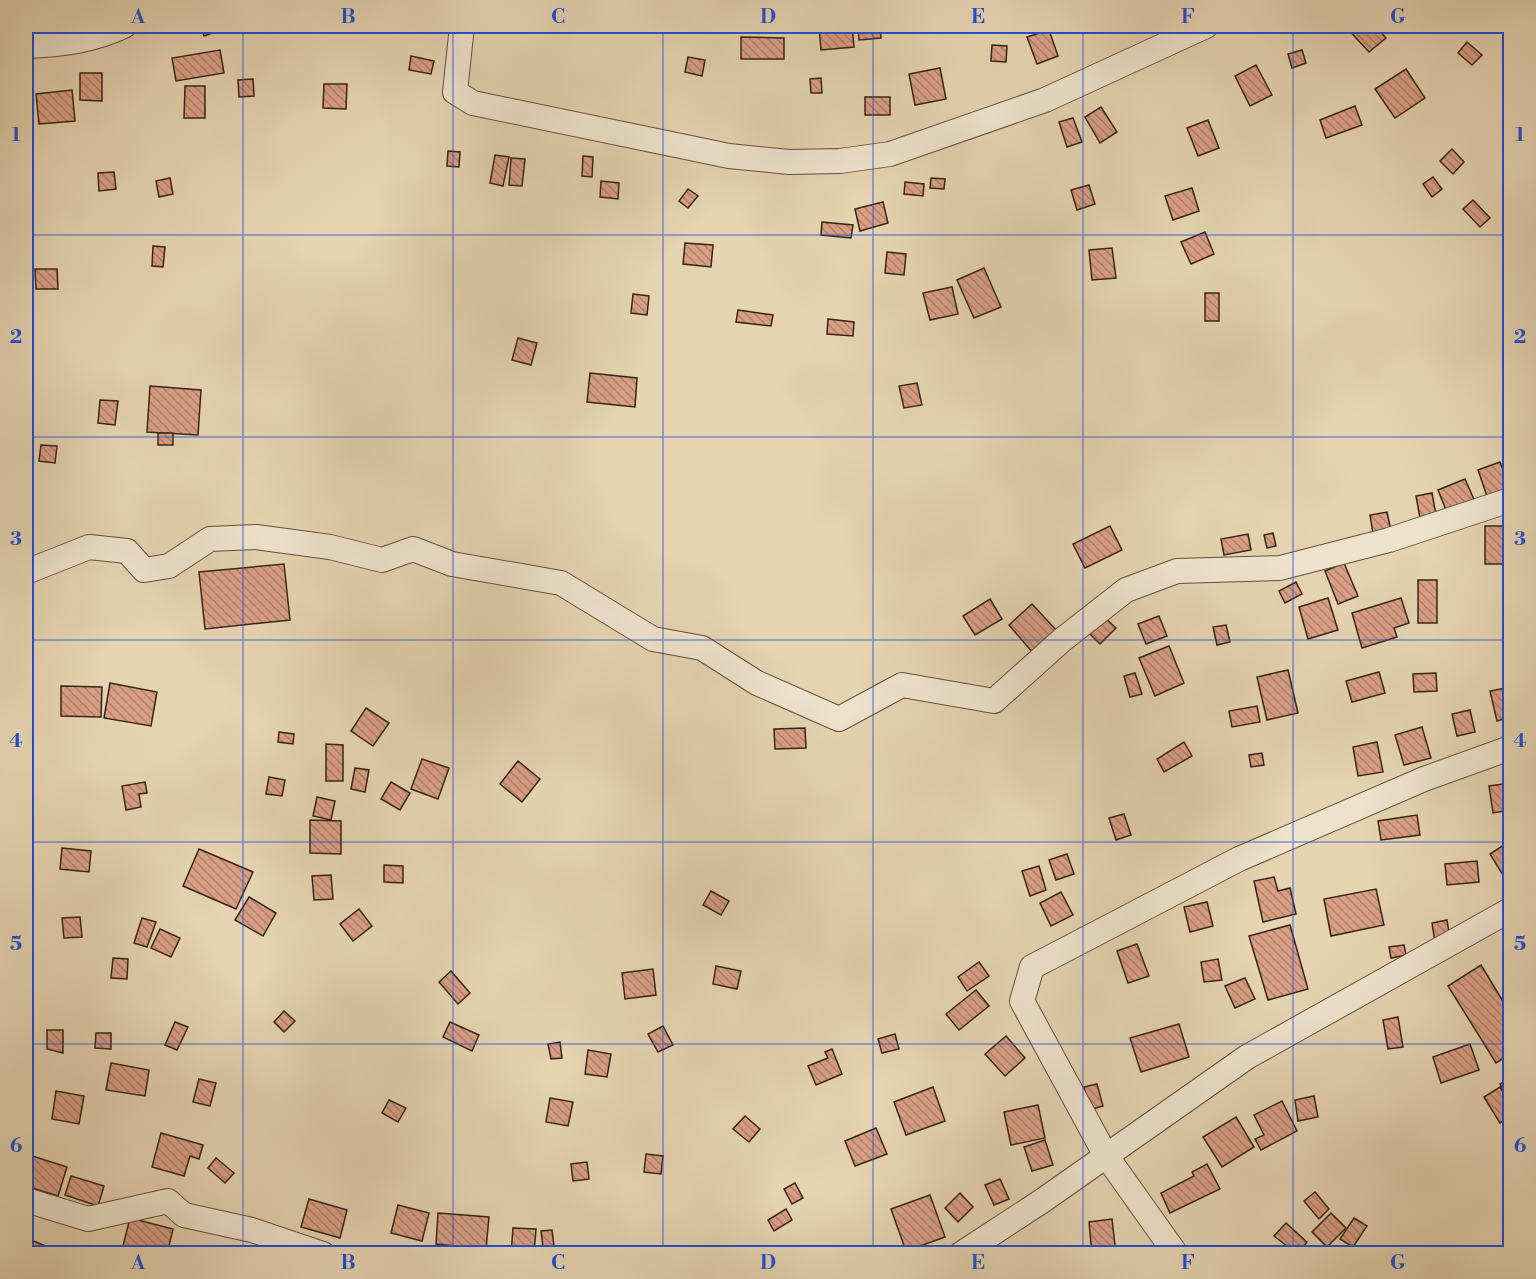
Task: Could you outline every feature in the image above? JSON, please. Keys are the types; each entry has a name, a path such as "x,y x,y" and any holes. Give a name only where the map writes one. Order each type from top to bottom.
{"street":[{"path":"26,46 65,45 107,34 124,26"},
{"path":"462,26 455,92 473,103 729,156 789,162 840,161 890,154 1045,100 1206,26"},
{"path":"26,572 89,547 127,551 144,570 169,566 210,539 256,537 330,546 382,560 413,549 452,564 561,583 653,639 702,648 757,683 839,720 902,685 994,701 1062,640 1126,590 1178,571 1280,568 1389,540 1510,500"},
{"path":"1176,1254 1105,1154 1022,1001 1032,967 1239,859 1424,780 1510,748"},
{"path":"961,1254 1042,1201 1105,1154 1247,1057 1510,910"},
{"path":"26,1200 88,1219 168,1201 184,1215 252,1230 323,1254"}],"building":[{"path":"201,26 226,26 227,28 204,36"},
{"path":"318,26 339,26 339,29"},
{"path":"819,26 852,26 854,47 821,50"},
{"path":"858,26 880,26 881,38 859,40"},
{"path":"1159,26 1170,26 1172,33 1161,35"},
{"path":"1345,26 1375,26 1386,38 1369,52"},
{"path":"1049,30 1058,56 1037,64 1027,37"},
{"path":"741,37 784,38 784,59 741,59"},
{"path":"1467,42 1482,55 1472,65 1458,53"},
{"path":"992,45 1007,46 1006,62 991,61"},
{"path":"220,50 224,73 176,81 172,58"},
{"path":"1302,50 1306,63 1292,68 1288,54"},
{"path":"411,56 434,61 431,74 409,70"},
{"path":"688,57 705,60 702,76 685,72"},
{"path":"1256,65 1272,95 1250,106 1235,76"},
{"path":"940,68 946,99 915,105 909,74"},
{"path":"1406,69 1425,98 1395,118 1375,89"},
{"path":"80,73 102,73 102,101 80,100"},
{"path":"821,78 822,93 811,93 810,79"},
{"path":"253,79 254,96 239,97 238,80"},
{"path":"324,84 347,84 346,109 323,108"},
{"path":"185,86 205,86 205,118 184,118"},
{"path":"72,90 75,121 39,124 36,94"},
{"path":"865,97 890,97 890,115 865,115"},
{"path":"1355,106 1362,125 1326,138 1320,120"},
{"path":"1101,107 1117,132 1100,143 1085,117"},
{"path":"1073,118 1082,142 1067,147 1059,122"},
{"path":"1208,120 1219,148 1198,156 1187,128"},
{"path":"1452,149 1464,162 1453,174 1440,161"},
{"path":"448,151 460,152 459,167 447,166"},
{"path":"495,155 509,157 503,186 490,183"},
{"path":"583,156 593,157 592,177 582,176"},
{"path":"511,158 525,159 522,186 509,185"},
{"path":"114,172 116,189 99,191 98,173"},
{"path":"1433,177 1442,189 1432,197 1423,184"},
{"path":"170,178 173,194 159,197 156,181"},
{"path":"931,178 945,179 944,189 930,188"},
{"path":"601,181 619,183 618,199 600,197"},
{"path":"905,182 924,184 923,196 904,194"},
{"path":"1089,185 1095,204 1077,210 1071,190"},
{"path":"1192,188 1199,211 1173,220 1165,196"},
{"path":"688,189 698,196 688,208 679,201"},
{"path":"1473,200 1490,218 1480,227 1463,209"},
{"path":"883,202 888,223 860,231 855,209"},
{"path":"822,222 853,225 851,238 821,235"},
{"path":"1205,232 1214,254 1191,264 1181,242"},
{"path":"685,243 713,245 711,267 683,264"},
{"path":"153,246 165,247 163,267 152,266"},
{"path":"1112,248 1116,278 1092,280 1089,250"},
{"path":"887,252 906,254 904,275 885,273"},
{"path":"984,268 1001,307 974,318 957,280"},
{"path":"35,269 57,269 58,289 36,289"},
{"path":"952,287 958,314 930,320 923,293"},
{"path":"1205,293 1219,293 1219,321 1205,321"},
{"path":"633,294 649,296 647,315 631,313"},
{"path":"738,310 773,315 771,326 736,322"},
{"path":"828,319 854,322 853,336 827,334"},
{"path":"518,338 537,343 531,365 512,360"},
{"path":"590,373 637,378 635,407 587,402"},
{"path":"917,383 922,405 904,408 899,386"},
{"path":"150,386 201,390 198,435 147,432"},
{"path":"100,400 118,401 115,425 98,423"},
{"path":"158,433 173,433 173,445 158,445"},
{"path":"41,445 57,446 55,463 39,461"},
{"path":"1500,462 1510,488 1487,496 1478,470"},
{"path":"1465,479 1476,504 1448,515 1438,490"},
{"path":"1432,493 1436,515 1420,518 1416,496"},
{"path":"1387,512 1391,531 1373,534 1370,515"},
{"path":"1110,526 1122,550 1085,568 1073,544"},
{"path":"1485,526 1510,526 1510,564 1485,564"},
{"path":"1273,533 1276,546 1267,548 1264,535"},
{"path":"1248,534 1251,550 1224,555 1221,539"},
{"path":"1344,563 1358,596 1338,604 1325,571"},
{"path":"284,564 290,620 205,629 199,572"},
{"path":"1418,580 1437,580 1437,623 1418,623"},
{"path":"1296,582 1302,594 1285,603 1279,591"},
{"path":"1328,598 1338,630 1308,639 1299,607"},
{"path":"1401,598 1409,623 1394,628 1397,637 1362,648 1352,613"},
{"path":"990,599 1002,619 975,635 963,616"},
{"path":"1032,604 1057,631 1033,653 1009,625"},
{"path":"1101,614 1116,628 1100,644 1086,630"},
{"path":"1159,616 1167,636 1146,644 1138,624"},
{"path":"1226,625 1230,642 1217,645 1213,627"},
{"path":"1169,646 1184,683 1155,696 1139,658"},
{"path":"1288,670 1298,713 1267,720 1257,677"},
{"path":"1379,672 1385,693 1352,702 1346,681"},
{"path":"1135,673 1142,694 1130,697 1124,676"},
{"path":"1436,673 1437,691 1414,692 1413,674"},
{"path":"110,683 157,692 151,726 104,718"},
{"path":"61,686 102,687 101,717 61,716"},
{"path":"1506,688 1510,717 1497,721 1490,691"},
{"path":"1257,706 1260,722 1232,727 1229,711"},
{"path":"366,708 389,723 373,746 351,731"},
{"path":"1470,710 1475,732 1457,736 1452,714"},
{"path":"1422,727 1431,758 1404,765 1395,735"},
{"path":"805,728 806,748 775,749 774,729"},
{"path":"279,732 294,734 293,744 278,742"},
{"path":"1184,742 1192,756 1164,772 1157,759"},
{"path":"1377,742 1383,772 1358,776 1353,747"},
{"path":"326,744 343,745 343,781 326,781"},
{"path":"1262,753 1264,765 1251,767 1249,755"},
{"path":"422,759 449,768 438,799 411,789"},
{"path":"518,761 540,779 522,802 500,784"},
{"path":"355,768 369,770 365,792 351,789"},
{"path":"269,777 285,780 282,796 266,794"},
{"path":"145,782 147,793 139,794 141,807 126,810 122,786"},
{"path":"391,782 410,793 400,810 381,799"},
{"path":"1510,783 1510,810 1493,813 1489,786"},
{"path":"317,797 335,801 331,820 313,816"},
{"path":"1124,814 1131,835 1116,840 1109,818"},
{"path":"1417,815 1420,835 1381,840 1378,821"},
{"path":"310,820 341,821 341,854 310,853"},
{"path":"1510,841 1510,877 1506,880 1490,854"},
{"path":"62,848 91,851 89,872 60,869"},
{"path":"199,849 253,872 236,909 183,886"},
{"path":"1067,854 1074,874 1056,880 1049,860"},
{"path":"1477,861 1479,882 1447,885 1445,864"},
{"path":"384,865 403,866 403,883 384,882"},
{"path":"1039,866 1046,890 1030,896 1022,871"},
{"path":"331,875 333,899 314,900 312,876"},
{"path":"1274,877 1278,891 1290,888 1296,914 1263,922 1254,881"},
{"path":"1376,889 1384,925 1331,936 1324,899"},
{"path":"711,891 729,901 721,915 703,905"},
{"path":"1061,892 1073,915 1051,926 1040,903"},
{"path":"249,897 276,913 263,936 235,920"},
{"path":"1207,902 1213,926 1190,932 1184,907"},
{"path":"359,909 372,926 353,941 340,924"},
{"path":"80,917 82,937 64,938 62,918"},
{"path":"142,918 156,922 147,947 134,943"},
{"path":"1447,920 1450,939 1435,942 1432,923"},
{"path":"1290,925 1308,989 1268,1000 1249,936"},
{"path":"160,929 180,938 171,957 151,948"},
{"path":"1137,944 1149,976 1128,983 1117,951"},
{"path":"1404,945 1406,955 1391,958 1389,947"},
{"path":"113,958 128,959 127,979 111,978"},
{"path":"1218,959 1222,980 1204,982 1201,962"},
{"path":"979,962 989,976 967,991 958,977"},
{"path":"1481,965 1510,1013 1510,1054 1496,1063 1448,986"},
{"path":"716,966 741,971 737,989 713,984"},
{"path":"653,969 656,995 625,999 622,973"},
{"path":"451,971 470,993 458,1004 439,982"},
{"path":"1245,978 1255,999 1235,1008 1225,986"},
{"path":"976,990 989,1006 959,1030 946,1014"},
{"path":"284,1011 295,1021 284,1032 274,1022"},
{"path":"1398,1017 1403,1047 1388,1049 1383,1020"},
{"path":"175,1022 188,1027 177,1050 165,1045"},
{"path":"450,1022 479,1035 472,1051 443,1037"},
{"path":"1179,1024 1189,1057 1141,1072 1130,1038"},
{"path":"663,1026 673,1045 658,1052 648,1034"},
{"path":"47,1030 63,1030 63,1053 47,1049"},
{"path":"96,1033 111,1033 111,1049 95,1048"},
{"path":"895,1034 899,1049 882,1053 878,1039"},
{"path":"1006,1036 1025,1058 1005,1076 985,1054"},
{"path":"560,1042 562,1058 551,1059 548,1044"},
{"path":"1470,1044 1479,1070 1441,1083 1433,1057"},
{"path":"832,1049 842,1074 816,1085 808,1066 828,1058 825,1052"},
{"path":"588,1050 611,1054 607,1077 585,1074"},
{"path":"111,1063 149,1070 145,1096 106,1090"},
{"path":"1510,1078 1510,1102 1500,1084"},
{"path":"199,1079 216,1083 210,1106 193,1102"},
{"path":"1097,1084 1103,1106 1089,1110 1084,1087"},
{"path":"933,1087 945,1121 906,1135 894,1102"},
{"path":"1500,1087 1510,1104 1510,1117 1500,1123 1484,1097"},
{"path":"56,1091 84,1096 79,1124 52,1119"},
{"path":"1314,1096 1318,1117 1298,1121 1295,1100"},
{"path":"550,1098 573,1102 568,1126 546,1122"},
{"path":"389,1100 406,1108 398,1122 382,1113"},
{"path":"1282,1101 1297,1131 1261,1150 1255,1139 1264,1135 1254,1115"},
{"path":"1038,1105 1045,1138 1011,1145 1004,1112"},
{"path":"745,1116 760,1129 749,1142 733,1129"},
{"path":"1236,1117 1254,1147 1222,1167 1203,1137"},
{"path":"876,1128 887,1154 855,1166 845,1141"},
{"path":"161,1133 203,1145 199,1159 190,1156 184,1176 152,1167"},
{"path":"1045,1140 1053,1165 1032,1171 1024,1147"},
{"path":"26,1154 67,1167 58,1196 26,1186"},
{"path":"646,1154 663,1156 661,1174 644,1172"},
{"path":"216,1158 234,1173 225,1183 208,1168"},
{"path":"587,1162 589,1179 573,1181 571,1164"},
{"path":"1207,1164 1220,1189 1170,1213 1161,1193 1194,1176 1192,1172"},
{"path":"71,1176 104,1186 98,1206 65,1195"},
{"path":"1000,1179 1009,1199 994,1205 985,1185"},
{"path":"795,1183 803,1198 792,1204 784,1189"},
{"path":"1315,1192 1329,1209 1319,1219 1304,1201"},
{"path":"960,1193 973,1207 958,1222 945,1208"},
{"path":"930,1195 945,1237 906,1251 891,1209"},
{"path":"309,1199 347,1210 340,1238 301,1227"},
{"path":"398,1205 429,1213 422,1241 391,1233"},
{"path":"786,1209 792,1220 774,1231 768,1220"},
{"path":"438,1213 489,1217 486,1249 436,1244"},
{"path":"1331,1213 1346,1228 1327,1247 1312,1232"},
{"path":"130,1218 173,1229 167,1254 121,1254"},
{"path":"1354,1218 1367,1226 1353,1247 1340,1239"},
{"path":"1112,1219 1116,1254 1092,1254 1089,1222"},
{"path":"1286,1223 1307,1242 1297,1254 1274,1236"},
{"path":"513,1228 536,1229 534,1254 511,1254"},
{"path":"552,1230 554,1246 543,1247 541,1231"},
{"path":"26,1238 58,1251 57,1254 26,1254"}]}
